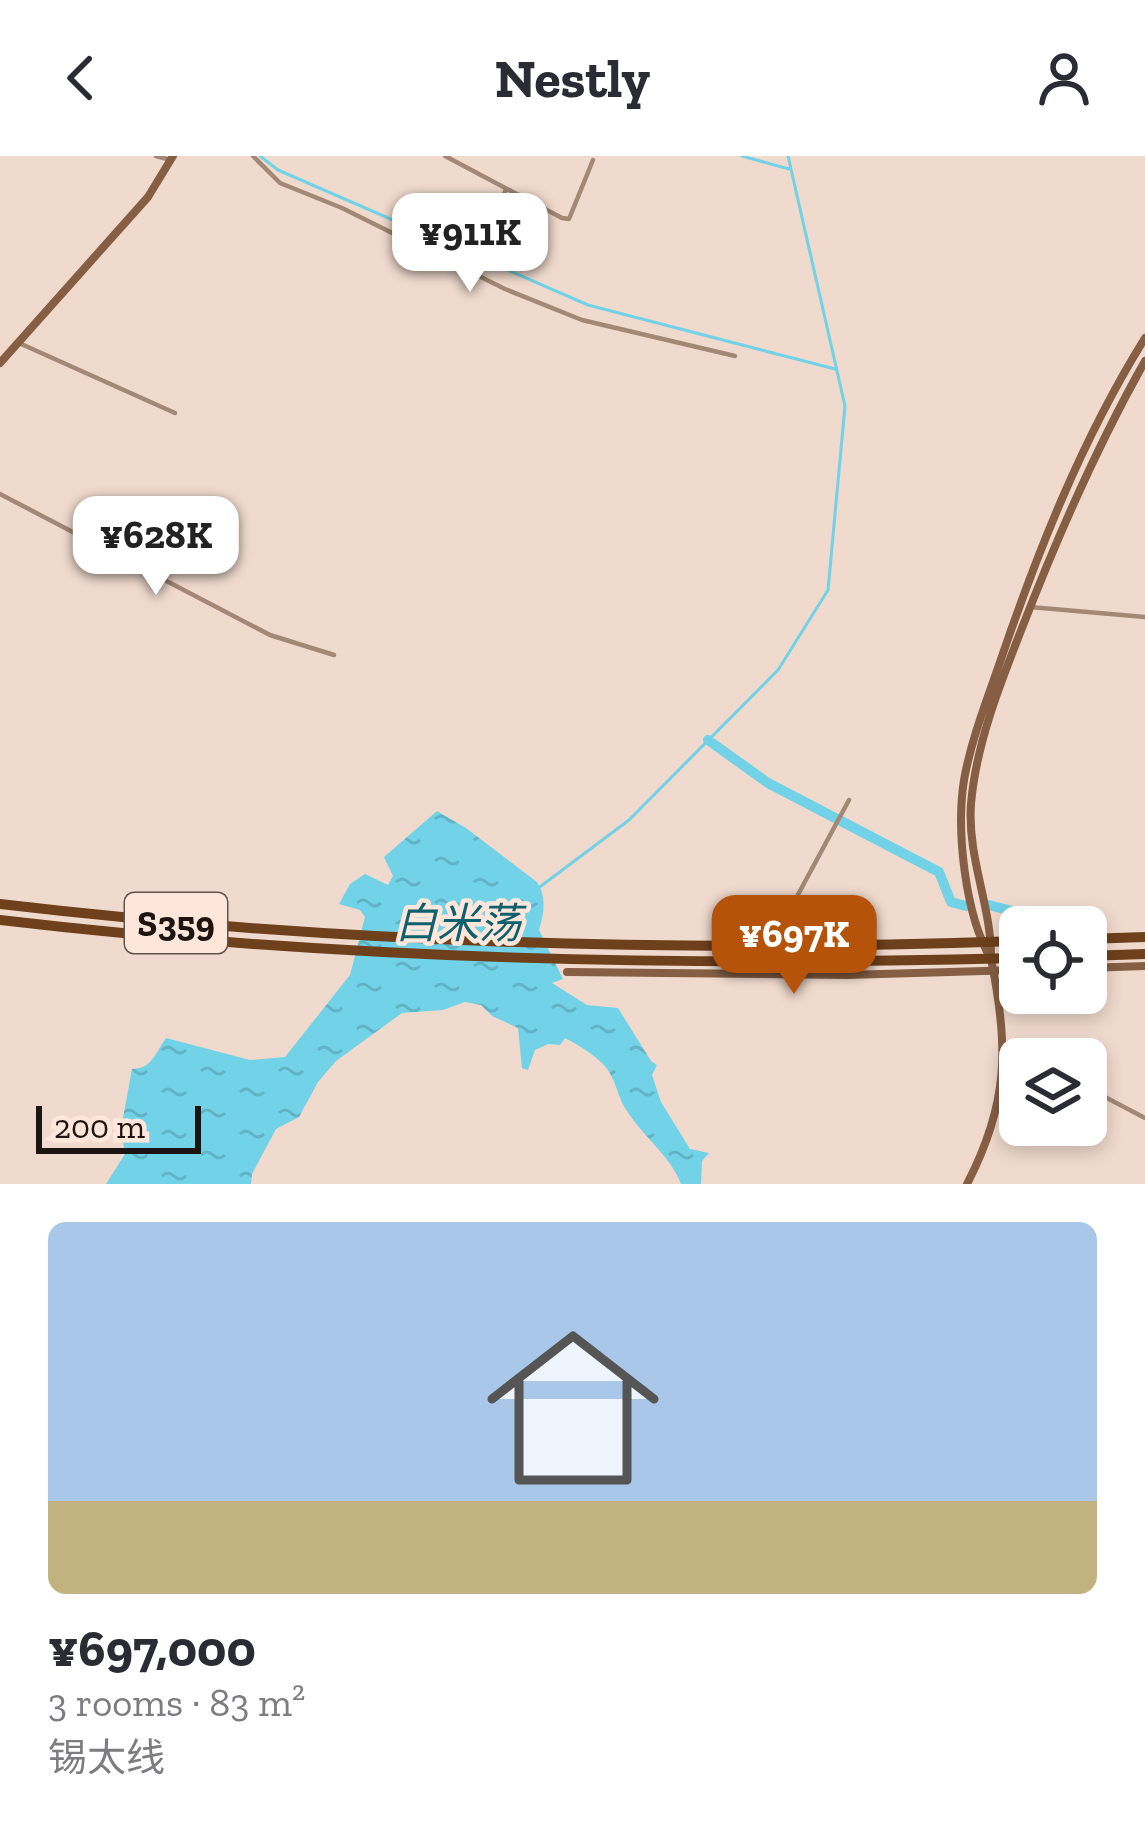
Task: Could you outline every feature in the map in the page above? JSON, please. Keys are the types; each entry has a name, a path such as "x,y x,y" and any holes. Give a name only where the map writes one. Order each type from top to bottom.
{"main road":[{"path":"0,363 148,197 172,158"},
{"path":"1003,1038 993,965 962,840 970,754 1054,516 1144,343"},
{"path":"987,942 974,858 972,796 988,724 1082,478 1145,361"},
{"name":"S359","path":"0,904 206,926 567,944 814,947 999,942"},
{"name":"S359","path":"0,920 567,966 999,963"},
{"path":"1107,938 1145,937"},
{"path":"1107,955 1145,954"},
{"path":"993,965 999,966"},
{"path":"1107,967 1145,966"},
{"path":"968,1184 999,1095"}],"street":[{"path":"156,156 172,158"},
{"path":"254,156 280,183 582,320 735,356"},
{"path":"445,156 569,219 592,160"},
{"path":"475,274 506,189"},
{"path":"20,343 175,413"},
{"path":"0,494 237,619 334,655"},
{"path":"1030,608 1145,617"},
{"path":"773,941 849,800"},
{"path":"1107,1099 1145,1118"}],"water":[{"name":"白米荡","path":"437,811 537,882 544,906 539,930 563,979 552,983 587,1005 618,1008 657,1065 652,1075 661,1102 690,1149 709,1153 702,1161 701,1184 681,1184 595,1057 565,1038 560,1045 535,1050 528,1070 522,1068 518,1028 481,1005 465,1002 443,1010 402,1013 336,1061 299,1117 276,1129 251,1184 106,1184 125,1154 121,1129 132,1069 149,1063 166,1038 250,1060 285,1057 350,975 365,917 360,910 339,904 350,884 365,874 388,885 393,876 384,857"}],"waterway":[{"path":"260,156 278,170 588,305 835,369"},
{"path":"742,156 789,169"},
{"path":"537,889 629,820 778,670 828,590 845,406 788,156"},
{"path":"708,740 768,783 939,872 951,902 966,906"},
{"path":"989,905 999,908"}]}
